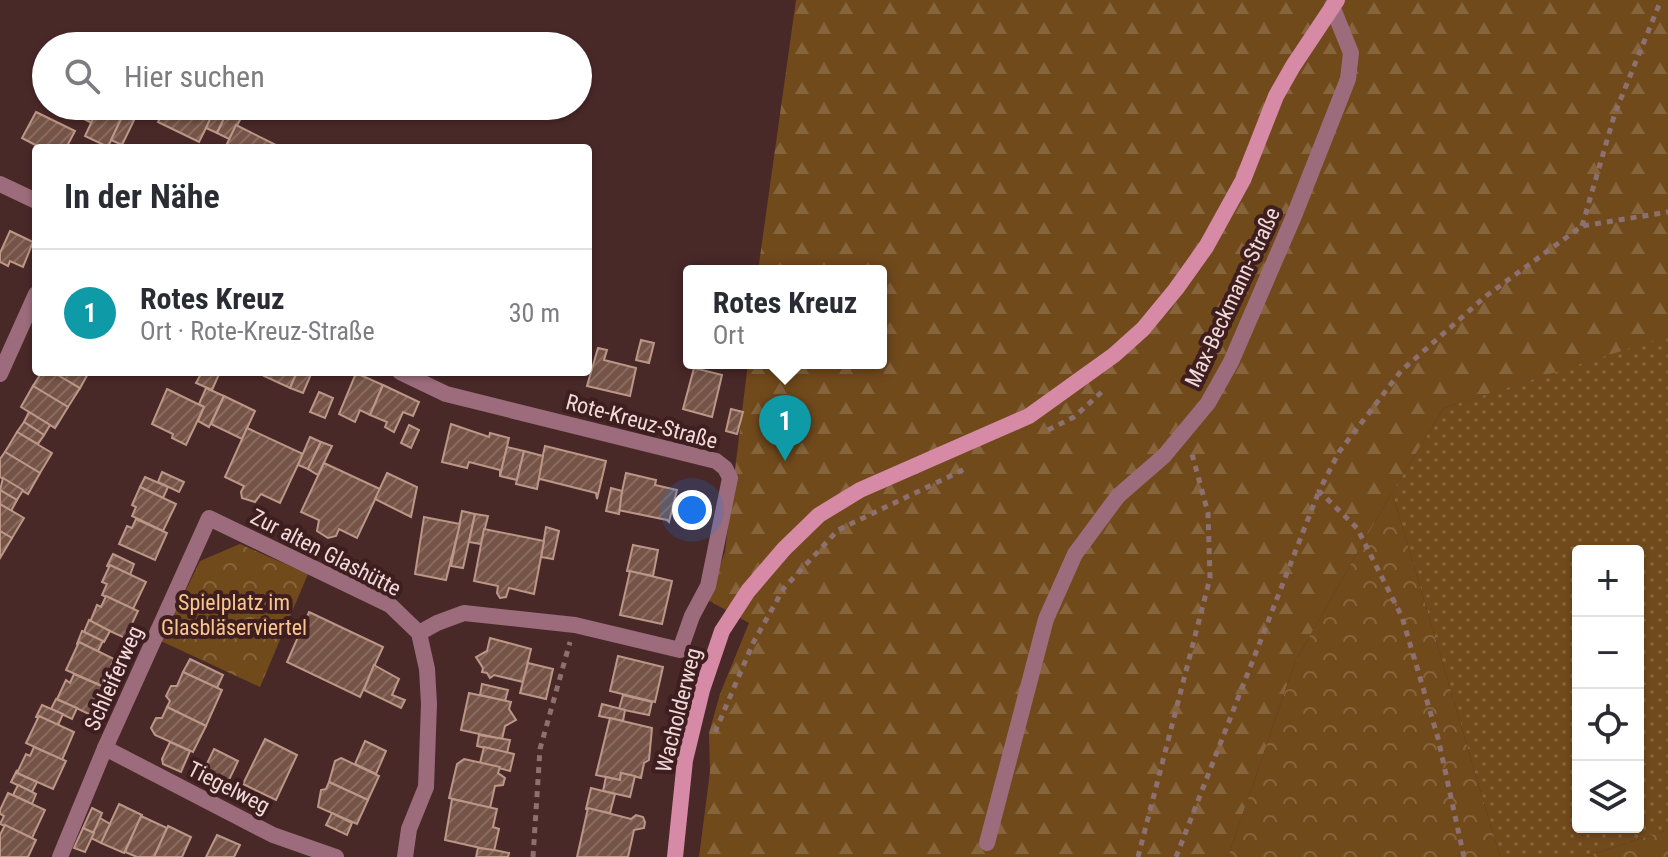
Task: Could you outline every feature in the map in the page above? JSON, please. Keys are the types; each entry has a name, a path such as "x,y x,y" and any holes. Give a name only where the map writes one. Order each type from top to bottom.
{"main road":[{"name":"Wacholderweg","path":"675,857 685,760 702,690 722,631 748,591 819,515 860,490 1029,416 1114,355 1143,329 1206,247 1243,180 1276,96 1334,3"}],"street":[{"name":"Max-Beckmann-Straße","path":"987,843 1046,619 1075,554 1118,496 1164,456 1208,403 1231,362 1289,229 1348,79 1351,53 1334,3"},
{"path":"0,184 32,199"},
{"path":"0,374 32,303"},
{"name":"Rote-Kreuz-Straße","path":"408,376 446,394 716,461 725,468 730,478 708,586 692,616 680,650 575,625"},
{"name":"Zur alten Glashütte","path":"209,518 390,605 419,633"},
{"name":"Schleiferweg","path":"60,857 105,748 209,518"},
{"path":"405,857 409,829 426,787 429,704 427,669 419,633 464,613 575,625"},
{"name":"Tiegelweg","path":"105,748 273,835 336,857"}],"path":[{"path":"1582,226 1615,113 1661,0"},
{"path":"1176,857 1319,491 1339,452 1401,371 1486,296 1582,226 1668,212"},
{"path":"1138,857 1210,578 1208,513 1196,476 1188,429"},
{"path":"1319,491 1357,528 1402,617 1438,738 1464,857"},
{"path":"712,739 753,643 784,588 838,530"},
{"path":"533,857 540,749 575,625"}],"green space":[{"path":"796,0 1668,0 1668,336 1444,408 1295,662 1228,857 699,857 710,772 709,733 720,694 749,623 708,600 725,552 747,369 887,369 887,265 759,265"},
{"path":"1668,335 1668,830 1583,857 1500,857 1392,492 1444,408"},
{"path":"1392,492 1500,857 1228,857 1295,662"},
{"name":"Spielplatz im Glasbläserviertel","path":"240,544 308,574 260,687 161,641 200,561"},
{"path":"1668,830 1668,857 1583,857"}],"building":[{"path":"32,119 52,120 75,131 68,144 33,144 22,138"},
{"path":"92,120 121,120 109,144 85,136"},
{"path":"121,120 134,120 122,144 111,140"},
{"path":"159,120 210,120 199,142"},
{"path":"210,120 223,120 217,133 206,128"},
{"path":"223,120 240,120 229,139 217,133"},
{"path":"236,125 274,144 227,144"},
{"path":"10,231 32,242 23,267 10,261 8,266 0,262 0,253"},
{"path":"641,340 654,343 649,363 636,360"},
{"path":"598,348 607,350 604,360 636,368 630,396 587,386"},
{"path":"694,369 722,375 712,417 683,409"},
{"path":"39,376 60,376 80,388 68,407 33,386"},
{"path":"60,376 87,376 80,388"},
{"path":"200,376 218,376 212,390 196,383"},
{"path":"264,376 295,376 290,388"},
{"path":"295,376 310,376 303,393 290,388"},
{"path":"355,376 363,376 383,385 370,415 360,410 355,422 339,414"},
{"path":"383,385 419,402 413,416 403,412 394,432 385,427 387,422 370,415"},
{"path":"33,386 68,407 55,428 21,407"},
{"path":"206,388 224,396 209,427 198,421 204,407 199,404"},
{"path":"167,389 204,407 186,445 172,438 173,434 152,424"},
{"path":"319,392 333,398 325,418 310,412"},
{"path":"224,396 255,411 242,439 211,424"},
{"path":"731,409 743,412 737,434 726,431"},
{"path":"29,412 50,425 44,435 24,422"},
{"path":"24,422 44,435 38,444 17,432"},
{"path":"451,424 489,437 490,433 509,438 500,476 500,470 469,462 467,468 442,462"},
{"path":"409,425 419,430 411,448 401,443"},
{"path":"247,428 303,454 280,503 261,494 255,502 242,498 244,486 225,477"},
{"path":"17,432 52,453 40,473 5,452"},
{"path":"310,437 321,442 308,469 298,465"},
{"path":"321,442 332,446 318,475 308,469"},
{"path":"545,446 606,461 597,499 596,493 540,479 536,484"},
{"path":"507,447 524,451 517,480 500,476"},
{"path":"524,451 543,456 537,489 516,484"},
{"path":"5,452 40,473 28,494 0,477 0,459"},
{"path":"324,463 380,489 357,538 339,529 336,536 328,538 317,531 319,520 301,512"},
{"path":"162,472 184,482 179,492 158,482"},
{"path":"387,473 417,487 411,517 375,499"},
{"path":"626,473 656,480 655,485 677,490 669,522 618,510"},
{"path":"145,477 168,487 163,498 140,487"},
{"path":"3,478 23,490 17,500 0,490"},
{"path":"140,487 176,504 163,531 132,516 136,507 132,505"},
{"path":"611,488 622,491 619,514 606,511"},
{"path":"0,490 17,500 11,511 0,504"},
{"path":"0,504 24,518 12,538 0,531"},
{"path":"462,511 475,514 463,568 451,566"},
{"path":"475,514 488,516 481,544 469,542"},
{"path":"424,517 460,524 446,580 415,574"},
{"path":"136,519 167,533 155,560 119,544 127,526 132,528"},
{"path":"546,527 559,531 553,559 541,557"},
{"path":"484,529 544,541 534,594 509,588 506,597 500,598 498,586 474,581"},
{"path":"0,531 12,538 0,558"},
{"path":"633,545 658,550 653,576 627,571"},
{"path":"113,554 134,564 130,575 107,566"},
{"path":"110,565 146,582 133,609 102,595 107,584 102,582"},
{"path":"630,571 672,581 662,624 620,615"},
{"path":"106,596 138,611 125,638 90,622 97,605 101,607"},
{"path":"309,612 383,647 360,697 287,662"},
{"path":"89,620 110,631 104,642 84,632"},
{"path":"82,631 103,641 98,651 77,644"},
{"path":"490,638 531,649 523,682 494,675 490,678 482,672 483,668 476,657 487,651"},
{"path":"79,642 114,659 102,686 66,670"},
{"path":"618,656 663,667 655,702 610,691"},
{"path":"190,659 223,675 217,688 183,672"},
{"path":"528,663 553,669 546,699 520,693"},
{"path":"374,665 399,679 392,695 405,700 401,708 364,690"},
{"path":"183,672 222,690 206,726 167,707 170,701 166,696 171,686 177,686"},
{"path":"74,674 106,688 93,716 57,699 66,680 70,683"},
{"path":"482,684 508,690 505,701 480,695"},
{"path":"469,693 511,702 509,709 516,720 505,726 502,739 461,730"},
{"path":"623,695 652,702 649,715 619,709"},
{"path":"56,699 77,708 72,719 51,709"},
{"path":"602,704 625,710 623,721 599,716"},
{"path":"42,705 63,714 58,725 36,717"},
{"path":"167,707 206,726 193,752 155,735 151,728 156,718 162,718"},
{"path":"39,716 74,732 62,760 26,743"},
{"path":"610,718 652,728 649,760 644,763 641,778 621,773 620,780 596,775"},
{"path":"479,735 510,740 507,753 477,746"},
{"path":"265,739 297,755 276,800 243,784"},
{"path":"365,741 386,751 376,774 355,764"},
{"path":"170,742 190,751 181,772 163,764 162,759"},
{"path":"34,747 66,761 53,789 17,773 26,754 30,756"},
{"path":"484,747 514,754 510,771 480,763"},
{"path":"214,749 238,761 228,782 204,770"},
{"path":"341,758 379,776 368,800 329,782 335,761"},
{"path":"464,759 500,767 498,773 505,778 503,785 495,786 490,808 449,798 457,764"},
{"path":"17,770 17,773 37,782 32,792 11,782"},
{"path":"621,773 635,776 630,797 603,791 606,777 620,780"},
{"path":"329,782 368,800 357,824 318,807 321,790 326,789"},
{"path":"18,785 36,794 32,804 13,795"},
{"path":"591,788 615,794 610,813 586,809"},
{"path":"8,793 45,810 32,838 0,824 4,816 0,810"},
{"path":"452,799 497,809 493,827 499,829 494,851 445,840"},
{"path":"119,804 142,815 124,853 101,843"},
{"path":"92,808 102,813 94,833 83,828"},
{"path":"588,808 631,819 636,815 643,817 644,828 634,830 628,857 577,857"},
{"path":"332,813 352,823 347,835 326,825"},
{"path":"141,816 167,828 154,857 137,857 125,852"},
{"path":"100,818 110,824 101,843 91,838"},
{"path":"5,825 36,840 28,857 0,857 0,835"},
{"path":"168,826 191,837 182,857 154,857"},
{"path":"83,828 94,833 85,852 74,848"},
{"path":"217,835 240,845 234,857 206,857"},
{"path":"478,848 509,853 508,857 476,857"}],"place":[{"name":"Rotes Kreuz","path":"785,461"}]}
